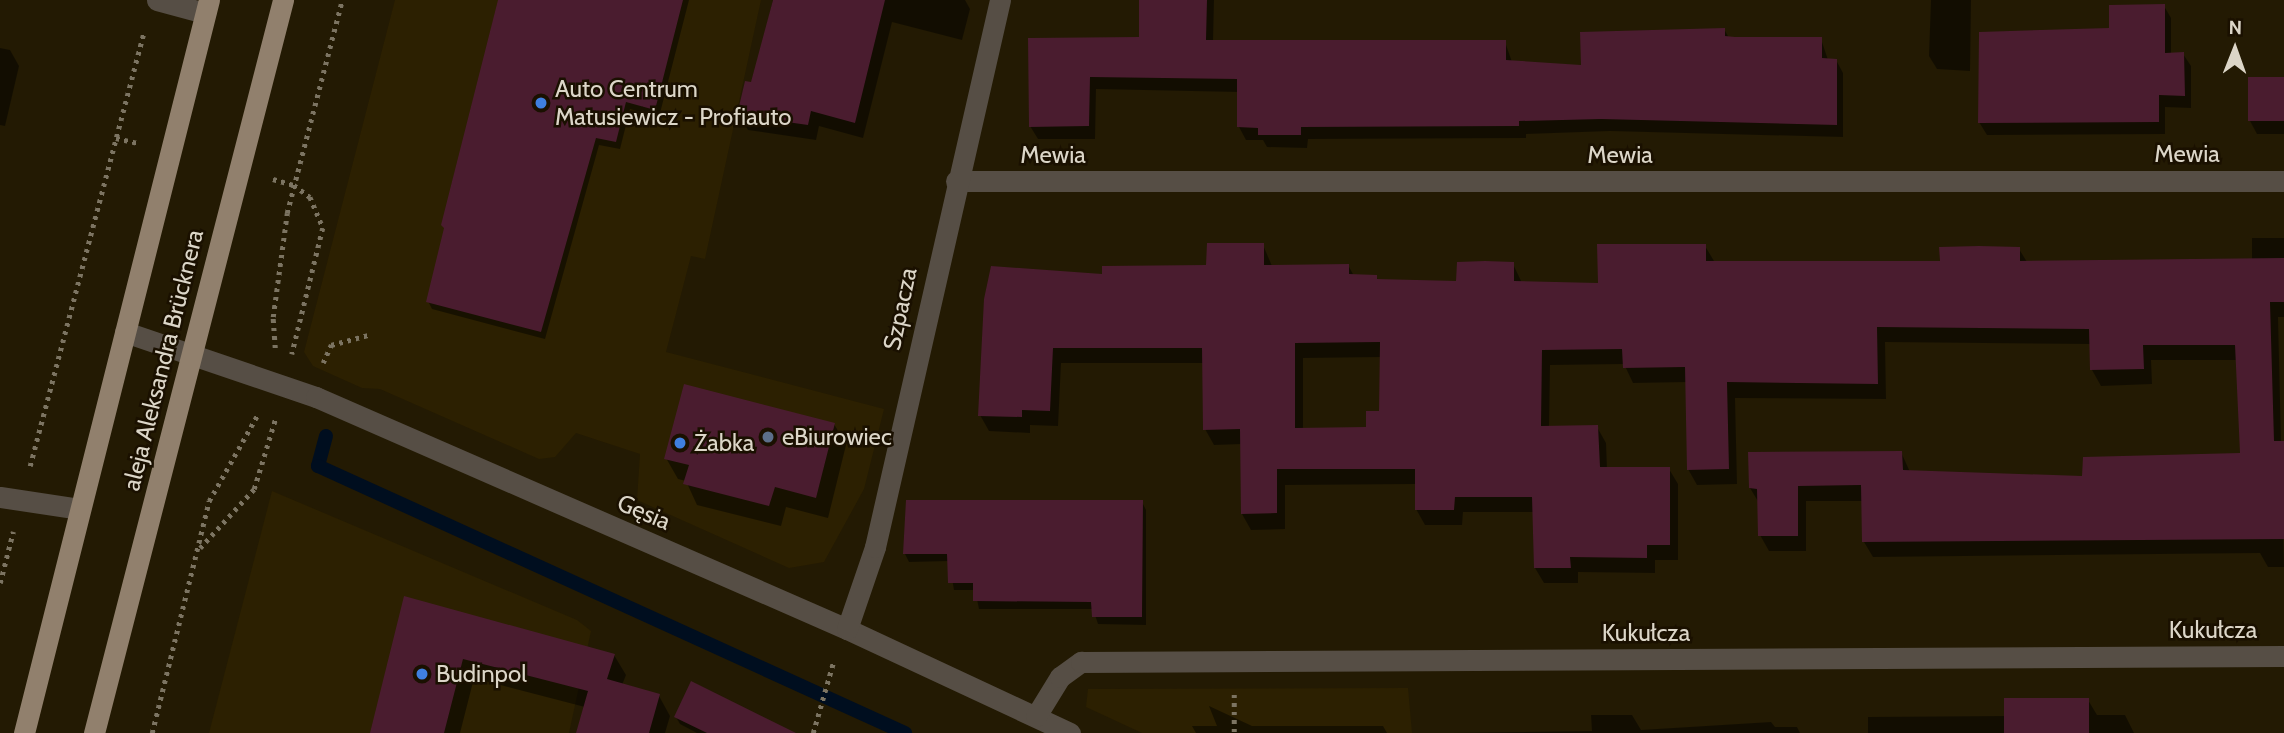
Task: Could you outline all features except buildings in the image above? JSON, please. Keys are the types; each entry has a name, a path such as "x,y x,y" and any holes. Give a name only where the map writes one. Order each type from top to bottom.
{"main road":[{"name":"aleja Aleksandra Brücknera","path":"94,733 282,0"},
{"name":"aleja Aleksandra Brücknera","path":"24,733 207,6"}],"street":[{"path":"157,0 207,6"},
{"name":"Szpacza","path":"847,629 875,547 956,181 1000,0"},
{"name":"Mewia","path":"956,181 2284,181"},
{"name":"Gęsia","path":"125,332 316,397 847,629 1070,733"},
{"path":"0,496 22,497 79,509"},
{"name":"Kukułcza","path":"1036,716 1060,677 1081,662 2284,656"}],"path":[{"path":"262,176 294,185 342,0"},
{"path":"0,583 145,25"},
{"path":"116,138 146,144"},
{"path":"319,374 331,345 368,335"},
{"path":"152,733 200,549"},
{"path":"813,733 834,660"}],"shaded area":[{"path":"395,0 761,0 705,259 691,256 666,352 884,409 864,489 824,562 789,568 637,500 640,454 576,433 555,457 539,459 380,389 362,388 313,366 304,352"},
{"path":"272,491 577,620 591,631 569,733 209,733"},
{"path":"1408,688 1412,733 1142,733 1086,707 1088,689"}],"waterway":[{"path":"326,436 318,466 905,733"}],"place":[{"name":"Auto Centrum Matusiewicz - Profiauto","path":"541,103"},
{"name":"eBiurowiec","path":"768,437"},
{"name":"Żabka","path":"680,443"},
{"name":"Budinpol","path":"422,674"}]}
